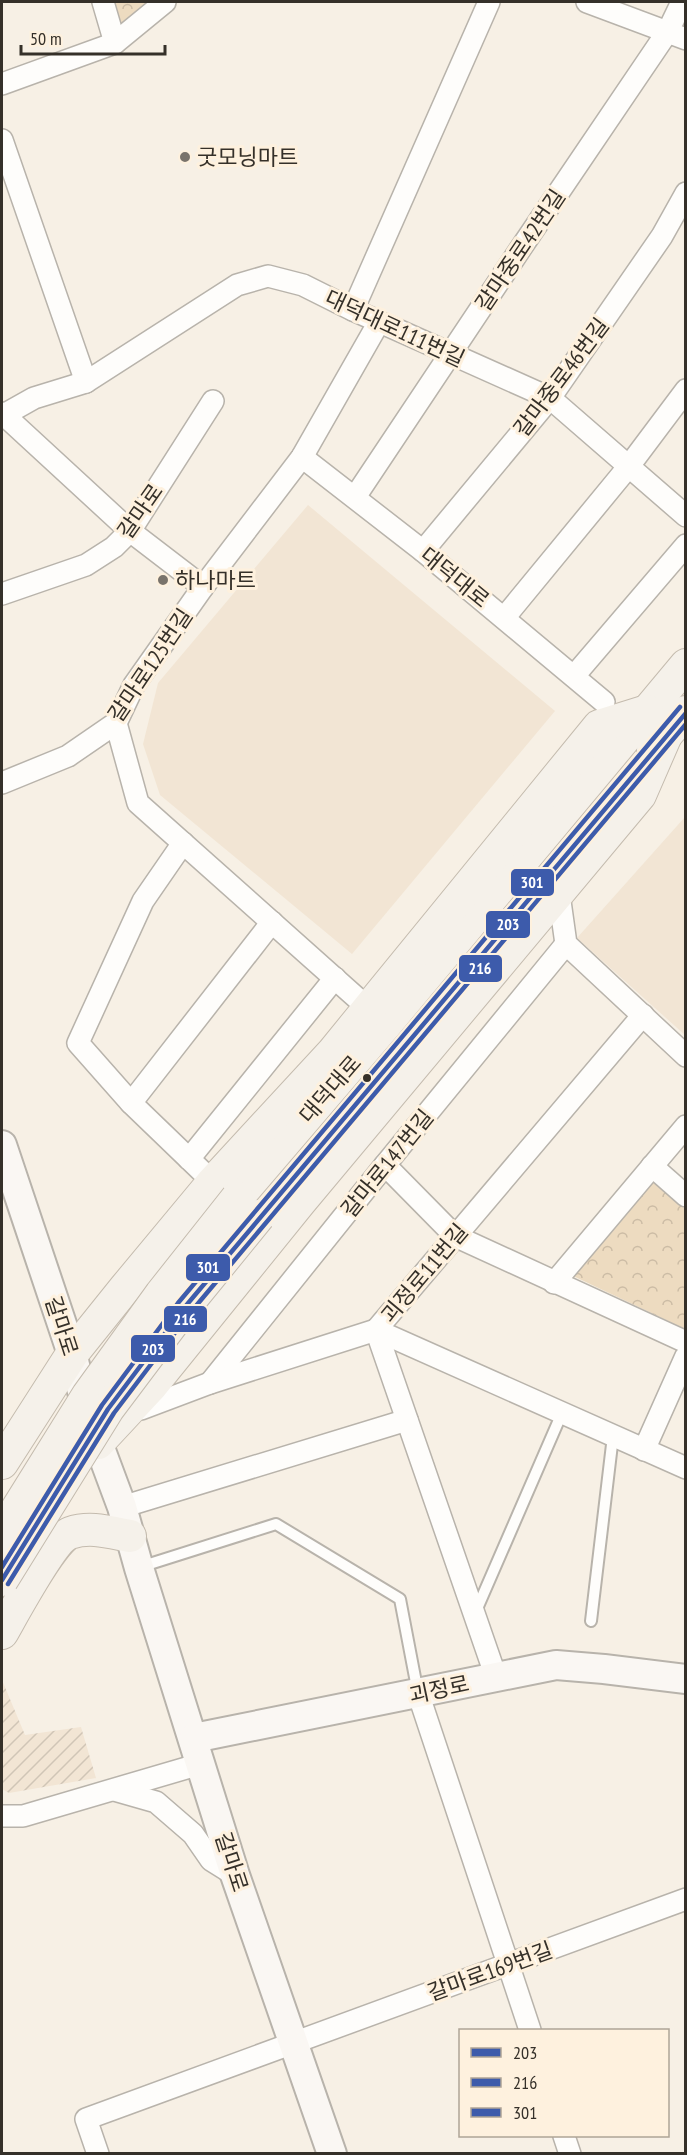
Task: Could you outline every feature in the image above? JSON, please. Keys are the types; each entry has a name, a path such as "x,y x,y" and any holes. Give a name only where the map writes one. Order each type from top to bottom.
{"main road":[{"name":"대덕대로","path":"2,1580 108,1410 184,1308 237,1199 667,719 686,665"},
{"name":"대덕대로","path":"2,1533 88,1395 161,1294 237,1199 488,901 667,719"},
{"path":"2,1463 72,1354 237,1199 333,1052 514,827 599,726 667,719 640,795 308,1192 152,1385 98,1443"},
{"path":"488,901 514,827"},
{"name":"갈마로","path":"2,1145 72,1354 90,1421 126,1522 236,1875 333,2154"},
{"path":"2,1633 52,1550 67,1534 126,1522"},
{"name":"괴정로","path":"197,1751 418,1693 556,1665 686,1679"}],"street":[{"path":"103,2 115,43"},
{"path":"2,84 115,43 165,2"},
{"path":"353,310 489,2"},
{"path":"587,2 614,6 677,35"},
{"name":"갈마중로42번길","path":"355,497 450,354 677,35 682,2"},
{"path":"2,140 86,382"},
{"name":"갈마중로46번길","path":"423,551 550,398 662,236 686,193"},
{"name":"대덕대로111번길","path":"2,415 34,398 86,382 237,285 268,276 303,285 379,322 550,398 686,516"},
{"name":"갈마로125번길","path":"2,783 68,756 116,723 134,685 203,587 302,457 379,322"},
{"path":"504,618 629,466 686,390"},
{"name":"갈마로","path":"2,594 86,565 114,547 130,531 213,401"},
{"path":"2,415 130,531 203,587"},
{"name":"대덕대로","path":"302,457 423,551 604,702"},
{"path":"574,676 686,545"},
{"path":"116,723 138,803 368,1008"},
{"path":"183,843 143,902 78,1043 131,1103 189,1159 237,1199"},
{"path":"558,894 567,944 686,1056"},
{"path":"131,1103 272,922"},
{"name":"갈마로147번길","path":"210,1383 567,944"},
{"path":"189,1159 335,978"},
{"name":"괴정로11번길","path":"496,1677 376,1330 643,1015"},
{"path":"555,1283 686,1126"},
{"path":"385,1165 456,1236 686,1342"},
{"path":"652,1166 686,1196"},
{"path":"141,1409 210,1383 376,1330 686,1468"},
{"path":"644,1450 686,1356"},
{"path":"126,1522 407,1420"},
{"path":"418,1693 529,2029"},
{"path":"2,1816 23,1816 113,1790 197,1751"},
{"path":"113,1790 156,1802 193,1834 211,1860 236,1875"},
{"name":"갈마로169번길","path":"98,2154 86,2119 685,1901"},
{"path":"564,2137 570,2154"}],"lane":[{"path":"474,1614 562,1413"},
{"path":"591,1621 613,1436"},
{"path":"139,1568 276,1524 400,1599 418,1693"}],"shaded area":[{"path":"308,505 555,711 352,954 160,795 143,744 158,683"},
{"path":"685,817 685,1035 577,938"},
{"path":"2,1680 25,1735 81,1727 96,1778 9,1793 2,1789"}],"green space":[{"path":"114,2 150,2 121,25"},
{"path":"651,1180 685,1209 685,1329 569,1274"}],"transit line":[{"name":"301","path":"2,1567 102,1405 178,1303 680,707"},
{"name":"203","path":"2,1580 108,1409 184,1308 686,713"},
{"name":"216","path":"8,1584 114,1413 190,1313 686,724"}],"place":[{"name":"굿모닝마트","path":"185,157"},
{"name":"하나마트","path":"163,580"}]}
